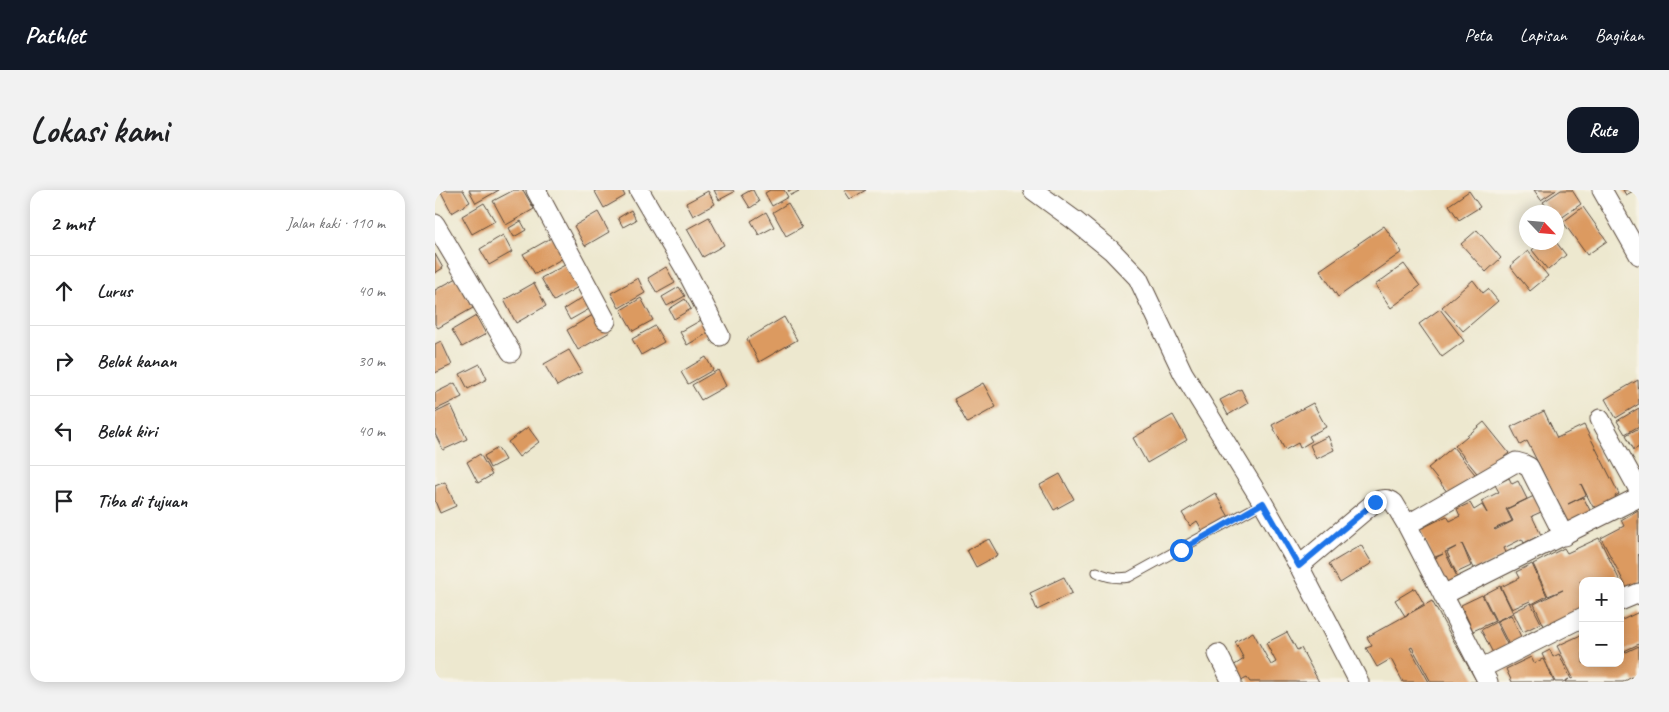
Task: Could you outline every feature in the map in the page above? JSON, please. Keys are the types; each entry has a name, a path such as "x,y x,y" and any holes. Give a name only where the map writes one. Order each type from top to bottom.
{"street":[{"path":"536,190 606,321"},
{"path":"639,190 687,272 720,336"},
{"path":"1033,190 1111,250 1138,278 1187,379 1299,566 1359,682"},
{"path":"1601,190 1639,255"},
{"path":"435,224 511,352"},
{"path":"1600,419 1639,490"},
{"path":"1407,525 1516,462 1529,468 1564,536"},
{"path":"1443,595 1639,497"},
{"path":"1299,566 1381,499 1394,503 1485,675 1579,619"},
{"path":"1624,599 1639,593"},
{"path":"1218,654 1232,682"}],"lane":[{"path":"1097,572 1113,578 1129,577 1263,503"}],"building":[{"path":"444,190 463,190 470,202 452,213 441,192"},
{"path":"469,190 499,190 476,203"},
{"path":"514,190 523,190 534,209 506,225 493,201"},
{"path":"594,190 622,190 625,196 604,208"},
{"path":"714,190 733,190 734,192 719,200"},
{"path":"753,190 759,202 750,208 742,195"},
{"path":"770,190 784,190 788,197 772,206 765,193"},
{"path":"788,190 801,190 791,195"},
{"path":"844,190 866,190 850,199"},
{"path":"1534,190 1556,190 1541,200"},
{"path":"1561,190 1572,190 1581,204 1564,216 1564,205 1545,205 1543,202"},
{"path":"1623,190 1635,190 1626,195"},
{"path":"708,191 715,204 693,216 686,203"},
{"path":"1469,191 1480,207 1459,220 1449,205"},
{"path":"484,203 495,221 472,234 462,216"},
{"path":"788,203 802,227 786,236 773,212"},
{"path":"1583,207 1607,241 1587,255 1564,221"},
{"path":"631,210 636,220 623,227 618,218"},
{"path":"598,212 609,232 585,246 574,226"},
{"path":"766,212 774,227 759,235 751,221"},
{"path":"709,217 724,245 703,257 687,229"},
{"path":"521,221 526,230 514,237 509,228"},
{"path":"1384,226 1402,252 1338,297 1320,270"},
{"path":"1477,230 1501,258 1486,272 1461,244"},
{"path":"503,235 512,252 489,265 480,249"},
{"path":"553,237 565,257 535,274 523,254"},
{"path":"1532,250 1562,250 1566,255 1548,270"},
{"path":"1528,251 1548,276 1530,291 1510,266"},
{"path":"435,254 443,268 435,273"},
{"path":"1404,264 1420,286 1391,308 1375,285"},
{"path":"565,265 578,287 554,301 541,278"},
{"path":"666,267 675,283 657,293 648,278"},
{"path":"457,278 473,308 438,328 435,324 435,290"},
{"path":"638,278 645,293 619,308 611,293"},
{"path":"1473,280 1483,293 1488,289 1498,301 1463,331 1442,307"},
{"path":"534,283 546,306 516,323 504,300"},
{"path":"679,287 685,296 667,306 662,297"},
{"path":"585,296 591,308 570,320 564,309"},
{"path":"641,298 653,320 633,331 621,310"},
{"path":"685,299 691,309 674,319 669,309"},
{"path":"1440,309 1464,341 1442,357 1419,324"},
{"path":"598,312 610,332 578,350 567,330"},
{"path":"476,316 486,334 462,347 452,330"},
{"path":"784,317 797,340 759,362 747,339"},
{"path":"703,319 710,332 687,345 680,332"},
{"path":"655,326 664,342 641,355 632,339"},
{"path":"441,341 452,365 435,373 435,344"},
{"path":"569,350 582,372 557,386 544,364"},
{"path":"706,357 713,370 688,384 681,372"},
{"path":"480,364 487,379 468,389 460,374"},
{"path":"718,370 726,386 701,400 692,385"},
{"path":"1638,380 1639,404 1616,418 1605,399"},
{"path":"455,383 462,397 435,410 435,393"},
{"path":"983,383 996,407 967,423 954,399"},
{"path":"1241,389 1248,403 1228,415 1220,400"},
{"path":"1313,403 1326,427 1309,436 1312,441 1300,448 1298,443 1285,450 1272,425"},
{"path":"451,405 467,439 443,450 435,434 435,413"},
{"path":"1639,408 1639,426 1625,434 1617,421"},
{"path":"1544,411 1557,438 1584,425 1619,494 1615,496 1620,506 1600,516 1581,484 1586,495 1568,504 1583,497 1592,514 1570,526 1527,441 1520,445 1511,427"},
{"path":"1173,415 1187,440 1147,463 1133,438"},
{"path":"1484,422 1509,453 1480,477 1455,446"},
{"path":"528,427 539,442 519,457 508,442"},
{"path":"1639,428 1639,447 1634,450 1626,435"},
{"path":"1328,436 1334,450 1316,459 1310,445"},
{"path":"1453,447 1478,478 1452,498 1428,468"},
{"path":"498,448 505,460 490,468 484,456"},
{"path":"480,454 492,475 478,483 467,462"},
{"path":"1060,474 1074,499 1054,510 1040,485"},
{"path":"1509,478 1512,484 1518,481 1527,499 1506,509 1512,521 1494,529 1513,521 1507,509 1534,496 1541,512 1532,516 1541,535 1524,543 1522,539 1504,548 1507,555 1475,570 1462,544 1471,566 1456,573 1447,552 1456,547 1445,552 1459,581 1447,588 1433,559 1443,554 1433,558 1420,529 1447,516 1450,521 1460,516 1457,509 1470,503 1474,510 1482,505 1487,513 1481,501 1499,492 1495,485"},
{"path":"445,482 456,506 440,513 435,501 435,486"},
{"path":"1215,493 1229,517 1204,533 1197,521 1190,526 1182,513"},
{"path":"1638,510 1639,583 1628,590 1624,582 1624,577 1621,577 1601,538 1624,526 1621,520"},
{"path":"1599,538 1618,577 1579,577 1579,616 1545,628 1534,604 1563,590 1548,596 1533,564 1564,548 1567,553"},
{"path":"989,539 998,555 976,567 967,550"},
{"path":"1361,545 1372,563 1340,583 1329,564"},
{"path":"1532,564 1547,596 1532,604 1530,601 1512,609 1501,587 1519,578 1516,572"},
{"path":"1064,577 1072,593 1037,610 1030,593"},
{"path":"1500,586 1513,613 1496,621 1483,595"},
{"path":"1415,588 1424,604 1405,616 1395,600"},
{"path":"1482,595 1495,621 1473,631 1461,605"},
{"path":"1432,601 1477,682 1431,682 1412,647 1410,648 1429,682 1403,682 1391,659 1377,667 1366,648 1372,646 1367,637"},
{"path":"1531,603 1541,623 1523,632 1513,612"},
{"path":"1639,612 1639,644 1624,651 1624,622 1624,619"},
{"path":"1511,615 1522,639 1509,645 1497,621"},
{"path":"1496,622 1508,646 1493,653 1481,630"},
{"path":"1253,632 1271,665 1276,662 1266,643 1287,632 1297,650 1301,648 1319,682 1250,682 1247,678 1241,681 1233,666 1244,659 1235,642"},
{"path":"1579,636 1579,667 1624,667 1624,653 1639,646 1639,680 1634,682 1632,677 1623,682 1565,682 1569,679 1563,682 1555,682 1542,654 1550,650 1553,657 1559,654 1571,679 1573,678 1557,646"},
{"path":"1531,657 1534,663 1543,659 1554,682 1512,682 1506,669"}],"route":[{"path":"1181,550 1263,503 1299,566 1375,502"}]}
